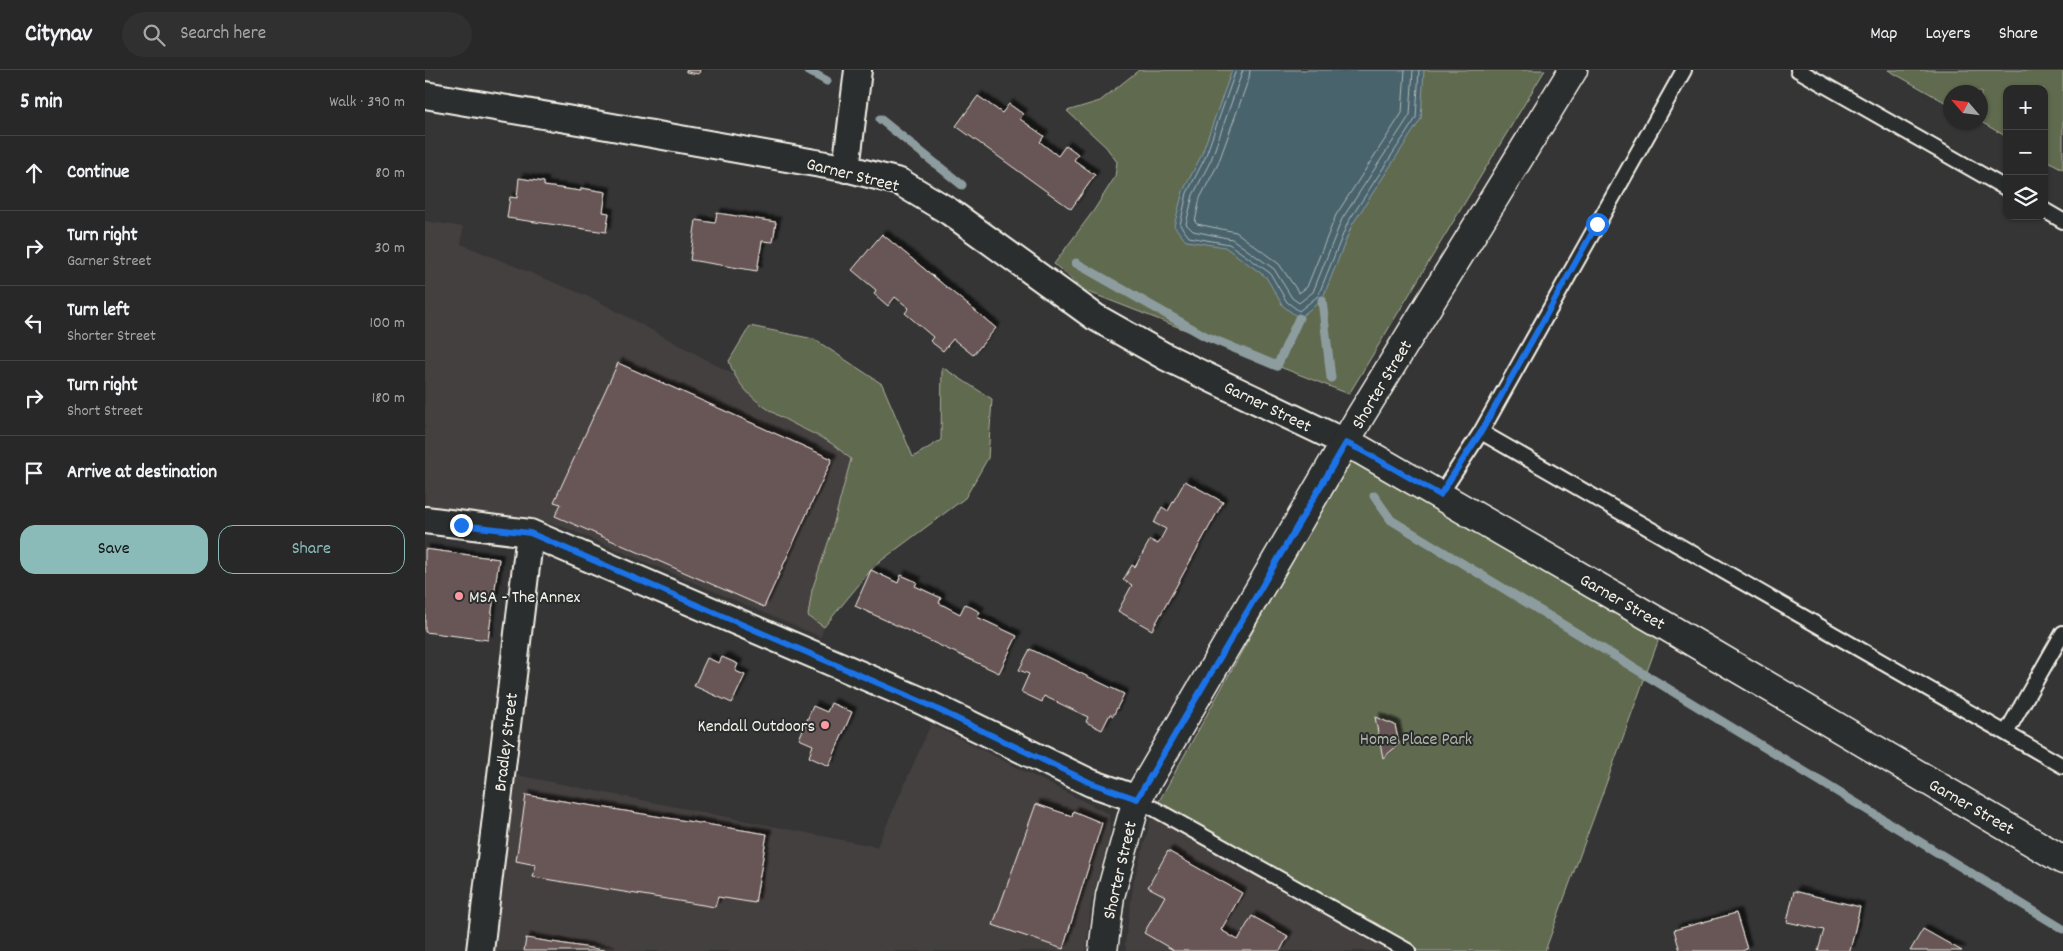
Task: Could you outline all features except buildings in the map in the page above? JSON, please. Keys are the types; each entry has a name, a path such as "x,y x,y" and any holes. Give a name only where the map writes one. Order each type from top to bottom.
{"street":[{"path":"846,169 858,70"},
{"name":"Shorter Street","path":"1103,951 1110,896 1137,799 1361,415 1573,70"},
{"name":"Garner Street","path":"425,95 846,169 900,182 950,212 1095,317 1166,357 1361,450 2063,860"},
{"path":"425,520 530,533 922,702 1091,783 1137,799"},
{"name":"Bradley Street","path":"481,951 530,533"}],"lane":[{"path":"1440,495 1481,432 1684,70"},
{"path":"1798,70 2003,187"},
{"path":"2048,212 2063,221"},
{"path":"1481,432 2063,766"},
{"path":"2006,733 2063,633"},
{"path":"1137,799 1408,951"}],"shaded area":[{"path":"425,221 463,227 461,244 594,299 873,450 821,637 559,525 425,507"},
{"path":"931,724 1109,814 1110,836 1091,903 1086,951 493,951 511,774 877,847"},
{"path":"1153,812 1396,951 1126,951 1125,944 1134,880"}],"green space":[{"path":"1139,70 1545,70 1349,394 1086,291 1054,264 1094,210 1115,177 1117,162 1106,147 1067,111 1100,101"},
{"path":"1888,70 2063,70 2063,169 2048,161 2048,85 2003,85 2003,135 1988,126 1988,85 1943,85 1943,101"},
{"path":"750,326 814,339 882,384 913,457 941,440 942,367 992,399 988,458 965,498 871,570 824,627 808,616 812,590 830,537 851,459 826,440 768,410 744,389 735,376 729,361"},
{"name":"Home Place Park","path":"1361,450 1664,625 1545,951 1396,951 1153,812 1345,465"}],"water":[{"path":"1232,70 1424,70 1421,119 1352,225 1322,300 1299,318 1283,306 1266,277 1225,247 1186,241 1174,226 1183,191 1201,156"}],"waterway":[{"path":"807,70 827,81"},
{"path":"880,119 962,185"},
{"path":"1076,263 1205,336 1277,366 1299,318"},
{"path":"1322,300 1331,378"},
{"path":"1374,496 1391,520 2063,929"}],"place":[{"name":"MSA - The Annex","path":"459,596"},
{"name":"Kendall Outdoors","path":"825,725"}],"route":[{"path":"461,525 530,533 922,702 1091,783 1137,799 1346,443 1440,495 1481,432 1597,224"}]}
